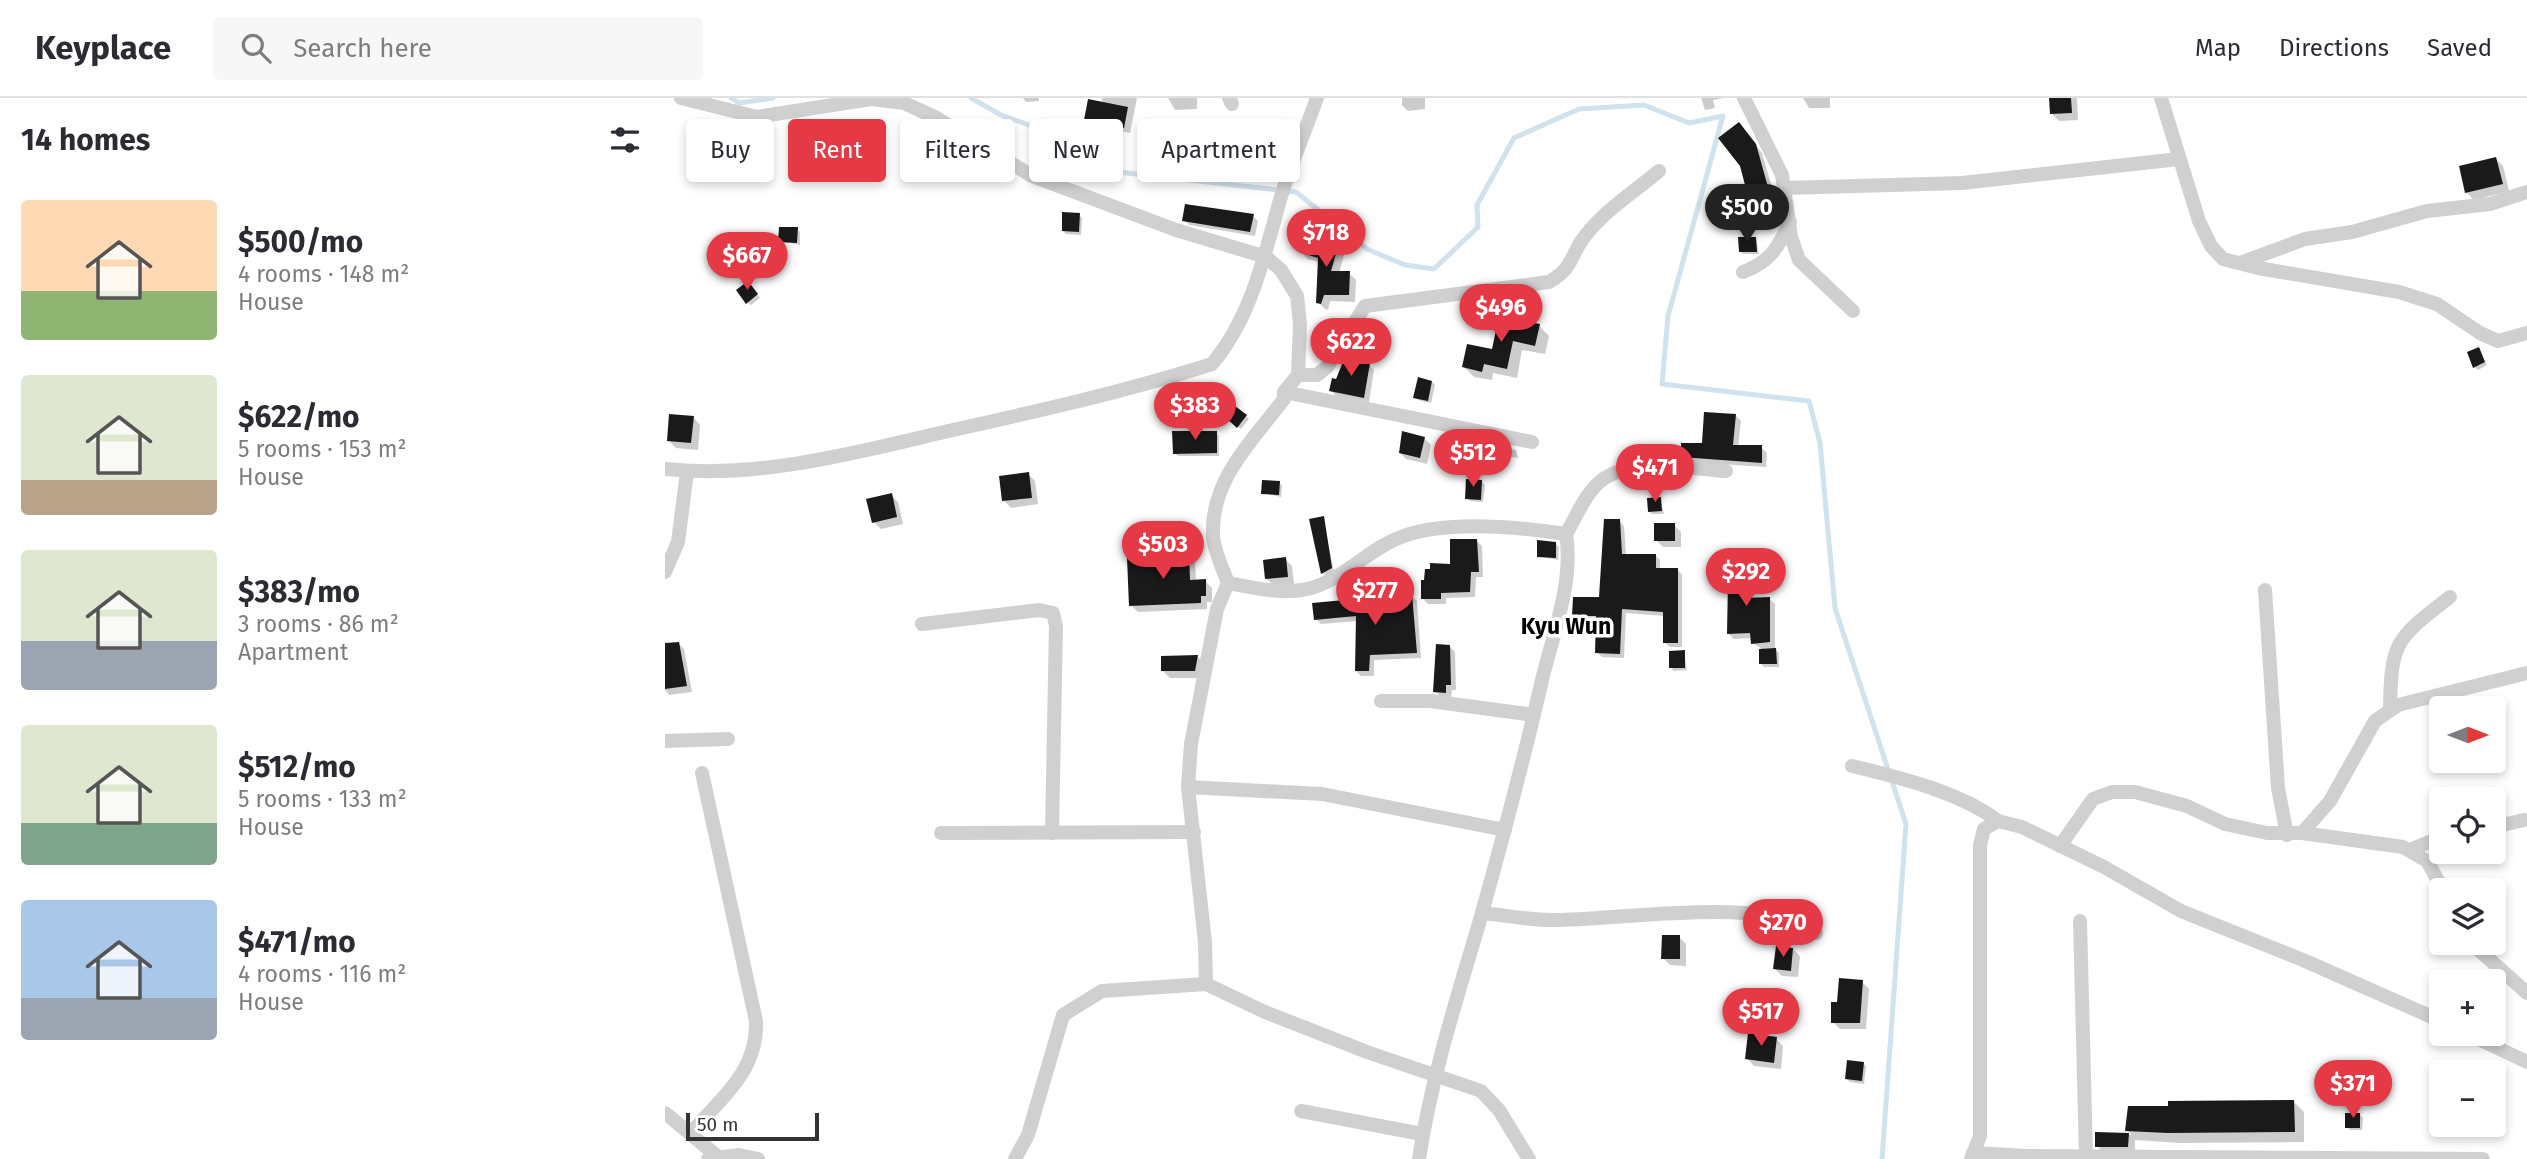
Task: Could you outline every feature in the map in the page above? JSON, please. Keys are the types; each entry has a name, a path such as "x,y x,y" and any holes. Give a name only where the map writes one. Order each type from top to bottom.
{"street":[{"path":"681,98 757,117 871,99 904,103 935,117 1032,176 1176,230 1266,257 1281,270 1297,296 1300,324 1298,375 1284,391 1284,399 1236,458 1219,493 1213,537 1228,583 1217,609 1191,744 1188,787 1206,984"},
{"path":"665,469 687,472 769,466 857,452 1031,412 1212,364 1231,341 1266,257 1281,198 1317,98"},
{"path":"1744,98 1782,175 1791,237 1799,260 1853,311"},
{"path":"2161,98 2179,159 2211,246 2223,259 2399,292 2437,304 2480,333 2498,341 2527,334"},
{"path":"1784,188 1962,183 2179,159"},
{"path":"1298,375 1317,375 1327,367 1365,306 1537,284 1561,275 1573,261 1583,237 1659,171"},
{"path":"2240,263 2305,239 2352,232 2427,211 2490,204 2527,192"},
{"path":"1743,272 1762,265 1775,254 1790,221"},
{"path":"1284,391 1532,442"},
{"path":"1419,1159 1435,1075 1505,830 1566,579 1569,554 1566,534 1591,491 1611,475 1642,467 1726,471"},
{"path":"665,572 678,542 687,472"},
{"path":"1228,583 1284,591 1303,590 1323,584 1400,537 1430,530 1489,528 1566,534"},
{"path":"2265,590 2278,788 2287,835"},
{"path":"2391,710 2392,660 2401,638 2450,597"},
{"path":"922,624 1039,610 1053,613 1056,626 1052,833"},
{"path":"2302,833 2330,801 2375,721 2398,705 2445,691 2527,674"},
{"path":"1381,701 1430,701 1534,715"},
{"path":"665,741 728,739"},
{"path":"1852,766 1898,775 1979,807 1998,821 2022,827 2181,911 2303,960 2429,1016"},
{"path":"691,1133 743,1073 757,1042 756,1021 702,773"},
{"path":"1188,787 1322,794 1505,830"},
{"path":"2060,846 2093,799 2112,792 2135,792 2187,806 2225,824 2287,835 2302,833 2410,850 2427,861 2437,878"},
{"path":"2506,824 2524,820"},
{"path":"1998,821 1984,829 1980,845 1982,1066 1980,1136 1972,1156 2483,1159"},
{"path":"941,833 1194,832"},
{"path":"2410,850 2429,842"},
{"path":"1482,913 1555,920 1701,912 1776,915 1804,923 1816,933"},
{"path":"2080,920 2086,1156"},
{"path":"2484,955 2527,993"},
{"path":"1015,1159 1028,1135 1063,1015 1102,991 1206,984 1265,1012 1481,1091 1499,1110 1529,1159"},
{"path":"2493,1046 2527,1062"},
{"path":"1301,1111 1422,1134"},
{"path":"665,1113 691,1133 712,1158 758,1159"}],"building":[{"path":"2049,98 2071,98 2072,113 2050,114"},
{"path":"1088,99 1128,107 1124,128 1123,119 1084,119"},
{"path":"1739,122 1756,144 1771,198 1740,207 1735,188 1745,185 1740,166 1718,138"},
{"path":"2496,157 2503,184 2465,193 2459,166"},
{"path":"1185,204 1254,214 1250,232 1182,221"},
{"path":"1062,212 1080,213 1079,232 1062,231"},
{"path":"779,227 798,227 797,243 778,242"},
{"path":"1304,236 1338,247 1331,271 1350,271 1349,295 1324,295 1321,304 1316,303 1318,258 1299,252"},
{"path":"1738,237 1756,237 1757,252 1739,252"},
{"path":"748,281 758,294 746,304 736,290"},
{"path":"1499,316 1540,324 1535,346 1513,341 1507,369 1484,364 1482,372 1462,367 1467,344 1492,349"},
{"path":"2479,347 2485,362 2473,368 2467,352"},
{"path":"1345,357 1370,363 1364,398 1329,391 1332,378 1336,379"},
{"path":"1418,377 1432,381 1428,401 1413,398"},
{"path":"1235,406 1247,415 1237,428 1226,418"},
{"path":"1704,412 1736,414 1733,445 1762,445 1762,463 1681,457 1681,443 1702,443"},
{"path":"669,414 694,416 691,443 667,441"},
{"path":"1172,431 1217,431 1217,453 1173,454"},
{"path":"1402,431 1425,437 1420,458 1399,453"},
{"path":"1029,472 1032,498 1002,501 999,476"},
{"path":"1466,479 1482,480 1481,500 1465,499"},
{"path":"1262,480 1280,481 1279,495 1261,494"},
{"path":"892,493 897,517 872,523 866,499"},
{"path":"1661,497 1662,511 1648,512 1647,498"},
{"path":"1324,516 1332,568 1321,574 1309,519"},
{"path":"1604,519 1620,519 1622,554 1656,554 1656,568 1678,568 1678,643 1663,643 1663,612 1622,609 1620,654 1595,653 1596,616 1572,616 1573,597 1599,597"},
{"path":"1654,523 1675,523 1675,541 1654,541"},
{"path":"1450,539 1477,539 1479,572 1471,572 1470,592 1441,593 1441,599 1421,599 1421,580 1424,580 1425,569 1430,569 1430,563 1450,564"},
{"path":"1537,540 1556,542 1556,558 1537,557"},
{"path":"1189,552 1190,580 1206,579 1206,596 1201,596 1201,603 1129,606 1127,558"},
{"path":"1286,557 1288,577 1265,579 1263,560"},
{"path":"1723,564 1746,566 1744,598 1770,597 1770,642 1751,644 1750,633 1727,634 1728,579 1723,579"},
{"path":"1397,594 1412,594 1417,653 1370,655 1369,671 1355,671 1356,616 1314,620 1312,603 1366,598 1366,607 1396,607"},
{"path":"679,642 687,686 665,689 665,643"},
{"path":"1436,644 1450,645 1451,685 1446,685 1446,693 1433,692"},
{"path":"1776,648 1777,664 1759,664 1759,649"},
{"path":"1685,650 1685,668 1669,668 1669,651"},
{"path":"1198,655 1195,671 1161,671 1161,656"},
{"path":"1662,935 1680,935 1680,959 1661,959"},
{"path":"1776,946 1793,948 1791,971 1773,969"},
{"path":"1839,978 1863,980 1860,1023 1831,1023 1831,1002 1837,1002"},
{"path":"1748,1033 1777,1037 1774,1063 1745,1059"},
{"path":"1847,1060 1864,1062 1862,1081 1845,1079"},
{"path":"2294,1100 2295,1132 2125,1131 2128,1106 2168,1106 2168,1101"},
{"path":"2345,1113 2360,1113 2360,1128 2345,1128"},
{"path":"2095,1132 2129,1133 2128,1147 2095,1147"}],"waterway":[{"path":"731,98 739,103 773,98"},
{"path":"971,98 1001,115 1051,133 1109,171 1296,192 1367,249 1405,265 1434,269 1478,227 1477,205 1514,138 1579,109 1644,105 1689,123 1723,116 1668,316 1662,384 1809,401 1820,443 1835,608 1906,824 1882,1159"}],"district":[{"name":"Kyu Wun","path":"1566,626"}]}
